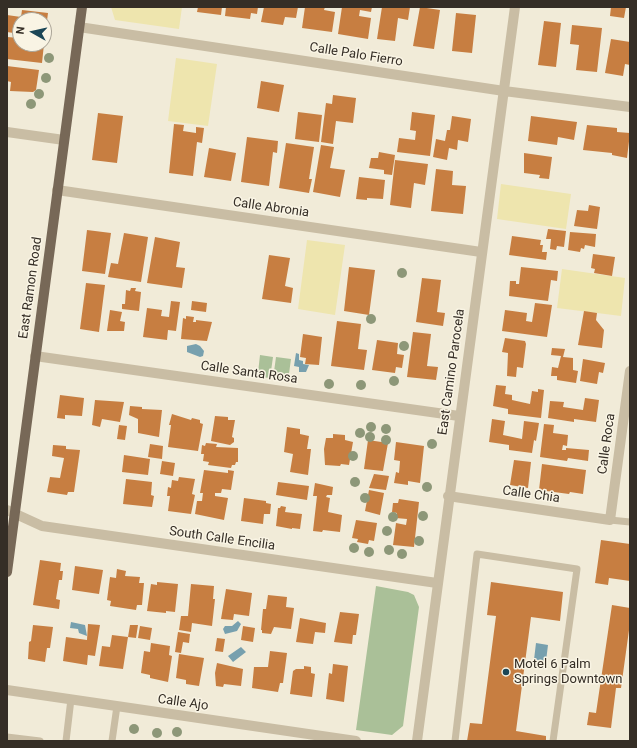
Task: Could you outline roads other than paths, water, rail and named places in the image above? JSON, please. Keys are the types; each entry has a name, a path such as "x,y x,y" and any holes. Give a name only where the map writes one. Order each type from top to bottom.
{"main road":[{"name":"East Ramon Road","path":"7,572 11,511 35,356 82,7"}],"street":[{"name":"East Camino Parocela","path":"417,741 436,583 515,7"},
{"name":"Calle Palo Fierro","path":"79,27 504,91 630,107"},
{"path":"7,132 64,140"},
{"name":"Calle Abronia","path":"57,190 481,252"},
{"name":"Calle Santa Rosa","path":"35,356 459,416"},
{"name":"Calle Roca","path":"610,520 630,371"},
{"name":"Calle Chia","path":"448,496 610,520"},
{"name":"South Calle Encilia","path":"11,511 42,526 436,583"},
{"name":"Calle Ajo","path":"7,690 356,741"}],"lane":[{"path":"610,520 630,522"},
{"path":"455,741 477,554 577,569 553,741"},
{"path":"66,741 71,699"},
{"path":"112,741 117,706"},
{"path":"7,737 40,741"}],"water":[{"path":"196,344 204,351 203,356 200,357 187,352 187,346"},
{"path":"296,353 299,354 299,360 303,361 303,364 309,365 306,372 299,372 299,367 294,366"},
{"path":"238,621 241,624 237,631 225,634 223,629 225,626 232,626"},
{"path":"71,622 85,625 87,636 79,633 78,629 70,628"},
{"path":"536,643 548,645 545,669 533,668"},
{"path":"241,647 246,652 233,662 228,656"}],"place":[{"name":"Motel 6 Palm Springs Downtown","path":"506,672"}]}
